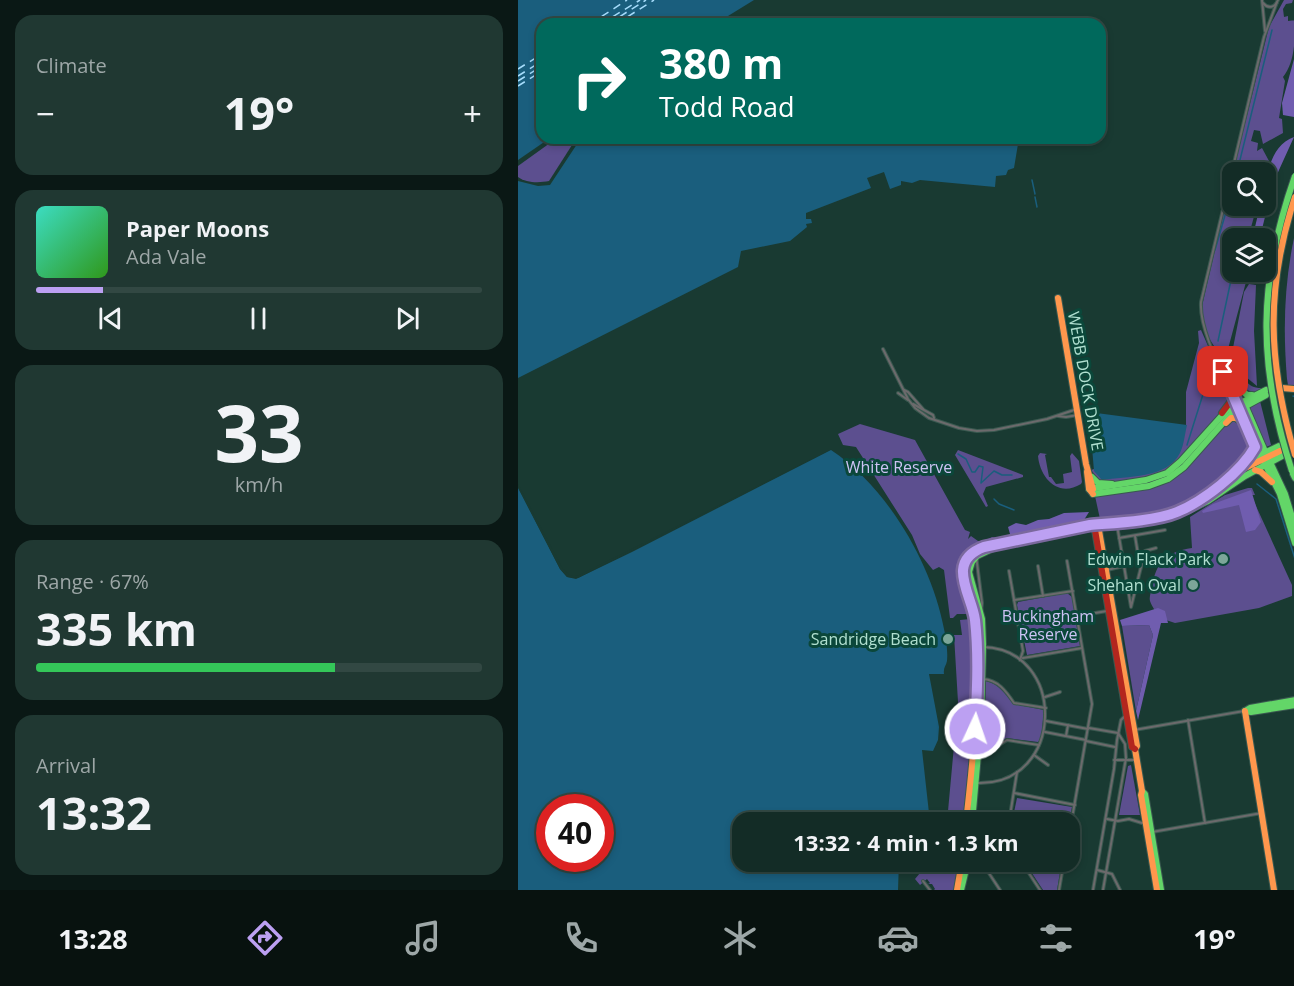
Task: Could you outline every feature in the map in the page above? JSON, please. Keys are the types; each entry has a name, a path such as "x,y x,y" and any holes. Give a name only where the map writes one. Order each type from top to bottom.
{"main road":[{"path":"1294,475 1273,406 1265,331 1267,286 1274,242 1286,198 1295,176"},
{"path":"1295,197 1285,230 1277,272 1273,330 1274,361 1281,405 1295,455"},
{"name":"WEBB DOCK DRIVE","path":"1058,298 1092,491"},
{"path":"1092,491 1151,479 1167,473 1227,411 1266,393 1247,395 1236,385"},
{"path":"1282,388 1295,389"},
{"path":"1217,421 1231,400 1232,392"},
{"path":"1092,491 1149,486 1168,479 1184,467 1230,415 1254,395"},
{"path":"1241,405 1255,445 1275,472 1295,527"},
{"path":"1241,405 1265,458 1295,543"},
{"path":"1217,430 1234,418 1241,421 1250,432"},
{"path":"1232,476 1254,450 1255,445"},
{"path":"1177,512 1232,476 1265,458 1281,453"},
{"path":"971,812 983,679 979,629 963,573 967,560 976,553 1010,543 1071,530 1187,511 1254,471 1265,458 1281,453"},
{"path":"1275,472 1275,466 1281,453"},
{"path":"1087,469 1097,483 1116,485"},
{"path":"1254,471 1261,472 1277,489"},
{"path":"1098,526 1143,793"},
{"path":"1098,526 1126,715 1135,747 1159,890"},
{"path":"971,812 979,752 981,613 969,574 976,553"},
{"path":"1245,711 1263,705 1295,700"},
{"path":"1245,711 1295,705"},
{"path":"1245,711 1274,890"},
{"path":"959,890 961,872"},
{"path":"959,890 965,872"}],"street":[{"path":"1262,0 1264,5 1269,7 1274,6 1278,1"},
{"path":"1262,0 1265,19 1264,37"},
{"path":"1241,405 1232,392 1210,345 1201,318 1202,292 1264,37 1278,1"},
{"path":"1210,345 1236,385 1241,405"},
{"path":"883,350 910,402 923,415 962,429 982,431 1058,416 1066,417 1078,412"},
{"path":"904,390 924,410"},
{"path":"898,393 933,415 934,418"},
{"path":"1058,416 1065,412 1078,412"},
{"path":"1119,538 1165,530"},
{"path":"1118,531 1131,607 1145,551 1156,548"},
{"path":"1135,535 1141,568"},
{"path":"1067,561 1092,704 1074,812"},
{"path":"1038,566 1043,596"},
{"path":"1107,570 1124,566"},
{"path":"1009,570 1023,651 1021,659"},
{"path":"1014,600 1073,591"},
{"path":"1077,616 1111,610"},
{"path":"976,783 996,781 1017,772 1034,755 1046,721 1045,697 1035,677 1021,659 1001,650 982,647"},
{"path":"1021,659 1082,648"},
{"path":"983,679 989,679 1000,685 1014,703 1046,708"},
{"path":"1045,697 1060,692"},
{"path":"1134,730 1245,711"},
{"path":"1093,890 1118,733 1122,719 1126,715"},
{"path":"1188,720 1205,823"},
{"path":"1046,721 1118,733"},
{"path":"1066,736 1068,725"},
{"path":"1044,732 1116,747"},
{"path":"1103,890 1126,761 1126,748 1118,733"},
{"path":"979,752 996,747 1007,740 1039,745"},
{"path":"1034,755 1048,765"},
{"path":"1114,760 1136,760"},
{"path":"1011,812 1017,772"},
{"path":"1014,793 1075,805"},
{"path":"1150,833 1262,813"},
{"path":"1106,819 1129,819 1142,823"},
{"path":"1097,870 1114,876 1120,890"},
{"path":"988,872 1000,890"},
{"path":"1028,872 1040,890"},
{"path":"1059,890 1062,872"},
{"path":"923,881 930,890"}],"green space":[{"path":"1284,0 1293,0 1283,9 1284,17 1288,16 1288,21 1295,20 1295,27 1292,57 1283,77 1285,81 1279,118 1282,119 1283,133 1263,144 1260,131 1254,130 1251,141 1258,143 1257,151 1262,148 1269,162 1235,162 1269,27"},
{"path":"549,144 572,145 549,181 533,182 518,177 518,166"},
{"path":"1223,216 1254,216 1251,228 1222,228 1222,282 1246,282 1228,349 1234,365 1246,381 1254,387 1264,388 1254,392 1242,389 1237,383 1209,338 1204,325 1202,306"},
{"path":"1294,238 1294,386 1288,385 1287,379 1285,326 1286,291"},
{"path":"1249,284 1256,285 1254,331 1257,386 1246,377 1232,353 1244,292"},
{"path":"1201,330 1229,394 1221,412 1191,448 1164,472 1132,481 1099,480 1091,470 1094,469 1094,471 1186,425 1186,392 1199,343 1198,331"},
{"path":"1260,401 1271,445 1266,447 1248,408"},
{"path":"1232,421 1246,432 1252,448 1246,448 1211,488 1194,500 1166,511 1132,517 1100,519 1095,496 1142,490 1174,478 1189,465 1218,432"},
{"name":"White Reserve","path":"860,424 915,440 965,530 970,532 968,539 971,536 978,541 984,541 992,537 997,538 996,540 1005,537 1003,540 976,547 963,559 969,550 963,557 959,557 959,565 962,563 960,572 971,615 957,614 950,618 944,570 939,567 933,570 920,554 912,535 856,447 843,445 838,434"},
{"path":"958,450 1023,475 1023,477 986,487 983,494 988,506 986,507 955,455"},
{"path":"1040,453 1047,454 1045,455 1049,477 1056,484 1064,483 1063,474 1072,472 1070,456 1072,453 1079,461 1081,484 1065,489 1052,484 1042,472 1038,456"},
{"name":"Edwin Flack Park","path":"1252,488 1255,495 1251,495 1292,585 1292,596 1259,608 1175,623 1160,618 1150,599 1156,571 1164,560 1175,552 1192,548 1190,517 1225,495"},
{"name":"Buckingham Reserve","path":"1067,593 1072,597 1080,646 1027,655 1018,602"},
{"path":"971,619 972,621 976,688 973,717 975,726 965,812 948,812 958,702 954,635 962,635 960,620"},
{"path":"1149,625 1153,635 1136,711 1122,626"},
{"path":"986,681 998,687 1014,704 1044,710 1041,739 1038,742 1007,738 983,750"},
{"path":"1131,765 1140,815 1119,815 1128,766"},
{"path":"1017,798 1072,807 1071,812 1014,812"},
{"path":"921,872 957,872 954,890 934,890 932,884 928,884 930,883 927,879 920,885 915,879"},
{"path":"1031,872 1060,872 1057,890 1043,890"}],"shaded area":[{"path":"1294,59 1294,117 1283,115 1282,103"},
{"path":"1294,137 1276,177 1276,162 1271,162 1278,148"},
{"path":"1258,216 1265,216 1262,228 1255,227"},
{"path":"1251,490 1261,522 1255,530 1246,532 1239,505 1203,513 1202,511 1213,504"},
{"path":"1089,512 1084,520 1073,524 1020,535 1010,534 1008,527 1016,523 1026,525 1064,513"},
{"path":"1158,608 1165,611 1168,623 1161,623 1138,720 1136,711 1153,635 1149,625 1122,626 1120,620"}],"water":[{"path":"518,0 754,0 725,18 536,18 536,144 541,144 518,160"},
{"path":"577,144 1018,144 1014,168 1008,170 1006,175 996,176 995,187 920,180 912,183 901,181 901,185 890,189 884,172 867,178 871,188 806,213 806,219 811,219 812,223 806,224 807,227 790,241 741,251 738,267 518,378 518,181 538,186 550,185"},
{"path":"1089,412 1187,425 1180,453 1166,468 1156,472 1102,480 1094,471"},
{"path":"831,450 871,484 904,529 918,554 938,604 946,640 947,661 944,674 929,674 939,727 938,740 933,751 922,750 929,812 732,812 732,872 899,872 898,890 518,890 518,487 560,569 567,577 576,579"}],"pier":[{"path":"832,449 578,578 567,577 560,569 518,488 518,484 563,569 570,575 577,576"}],"waterway":[{"path":"1239,162 1272,30"},
{"path":"1032,180 1035,194"},
{"path":"1035,197 1037,207"},
{"path":"1215,250 1225,216"},
{"path":"1218,341 1231,282"},
{"path":"1206,384 1209,365"},
{"path":"1187,445 1205,388"},
{"path":"958,454 966,459 972,472 975,472 979,466 983,467 981,483 994,471 1002,475 1012,475"},
{"path":"1257,484 1276,499 1295,559"},
{"path":"994,499 999,504 1014,510"}],"ferry route":[{"path":"599,18 627,0"},
{"path":"611,18 640,0"},
{"path":"618,18 646,0"},
{"path":"626,18 654,0"},
{"path":"518,69 536,58"},
{"path":"518,76 536,65"},
{"path":"518,81 536,70"},
{"path":"518,86 536,75"}],"traffic: fast":[{"path":"1292,471 1272,395 1266,323 1274,251 1295,176"},
{"path":"1236,385 1247,395 1252,395"},
{"path":"1089,489 1146,480 1167,473 1181,461 1227,410 1266,390"},
{"path":"1093,494 1149,486 1168,479 1184,467 1231,414 1266,395"},
{"path":"1245,405 1267,456"},
{"path":"1239,408 1262,459"},
{"path":"1232,474 1254,450 1255,445"},
{"path":"1242,468 1260,455 1279,446"},
{"path":"1103,525 1187,511 1208,501 1245,476 1282,456"},
{"path":"1269,460 1285,494 1295,527"},
{"path":"1264,462 1280,494 1295,543"},
{"path":"1293,474 1295,478"},
{"path":"1092,477 1098,483 1112,484"},
{"path":"973,812 981,721 983,644 982,619 969,572 977,556 994,548"},
{"path":"1245,711 1250,708 1295,700"},
{"path":"1245,711 1295,705"},
{"path":"1142,791 1145,794 1161,890"},
{"path":"961,890 965,872"}],"traffic: slow":[{"path":"1295,197 1279,263 1274,326 1279,389 1295,455"},
{"path":"1058,298 1086,464 1093,489"},
{"path":"1282,388 1295,389"},
{"path":"1226,423 1231,418 1236,418 1246,426"},
{"path":"1180,511 1241,470 1280,451"},
{"path":"1255,470 1261,472 1272,482"},
{"path":"1087,472 1089,489 1093,494"},
{"path":"1098,525 1137,746 1135,749 1141,795 1157,890"},
{"path":"967,812 975,730 977,662 975,631 964,583 966,560 982,548 1095,527"},
{"path":"1245,711 1274,890"},
{"path":"957,890 960,872"}],"traffic: jam":[{"path":"1222,413 1231,401 1232,391"},
{"path":"1078,528 1094,524"},
{"path":"1105,525 1094,524 1132,747 1135,749"}],"place":[{"name":"Edwin Flack Park","path":"1223,559"},
{"name":"Shehan Oval","path":"1193,585"},
{"name":"Sandridge Beach","path":"948,639"}],"route":[{"path":"975,729 976,628 963,573 968,558 984,547 1090,525 1106,525 1177,512 1230,477 1255,447 1223,372"}]}
